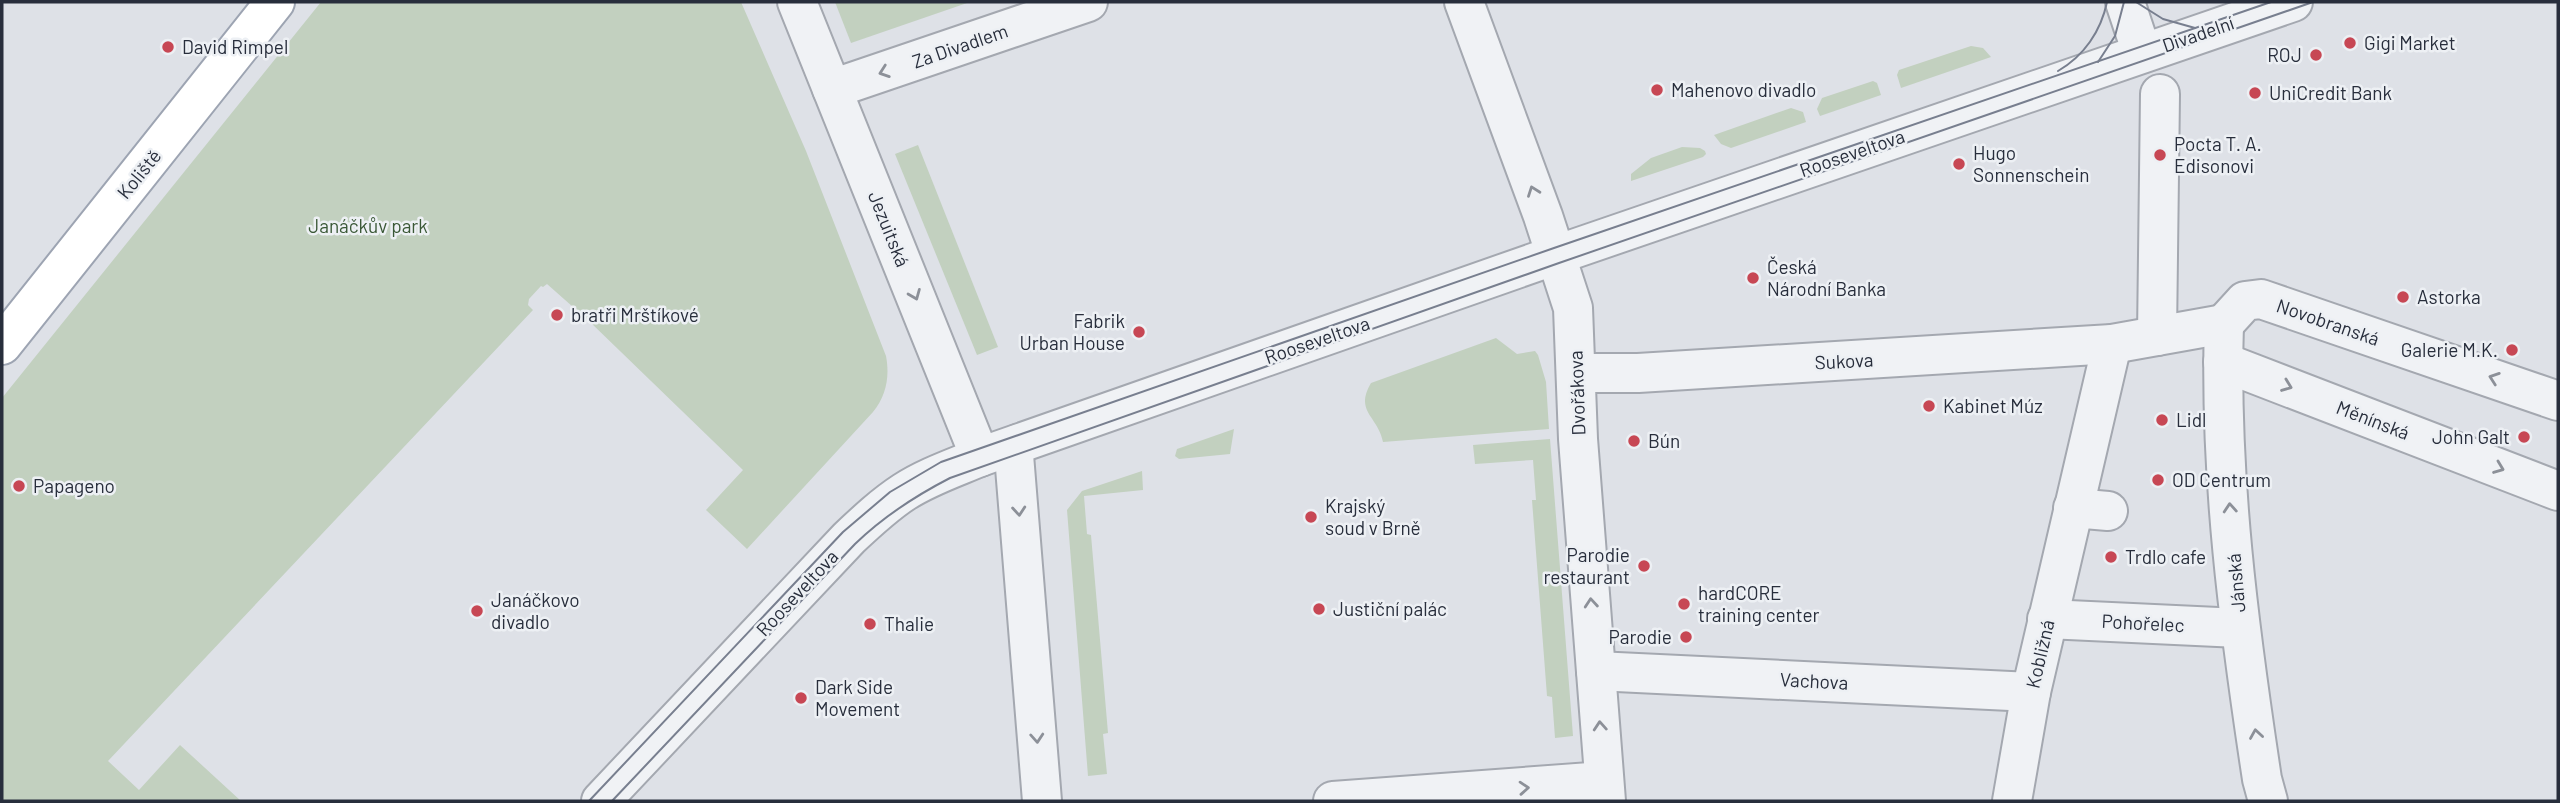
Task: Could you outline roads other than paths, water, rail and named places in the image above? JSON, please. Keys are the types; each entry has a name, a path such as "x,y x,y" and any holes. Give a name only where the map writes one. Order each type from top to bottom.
{"main road":[{"name":"Koliště","path":"2,345 275,2"}],"street":[{"name":"Jezuitská","path":"797,2 980,457"},
{"name":"Za Divadlem","path":"832,89 1088,2"},
{"name":"Dvořákova","path":"1464,2 1573,308 1578,439 1605,791"},
{"path":"2125,2 2142,53"},
{"name":"Divadelní","path":"2142,53 2294,2"},
{"name":"Rooseveltova","path":"601,801 849,538 876,513 928,479 1017,444 2142,53"},
{"path":"2157,336 2160,94"},
{"name":"Novobranská","path":"2224,324 2245,302 2262,299 2558,401"},
{"path":"2112,344 2224,324 2223,362"},
{"name":"Sukova","path":"1577,373 1651,373 2112,344"},
{"name":"Kobližná","path":"2012,801 2047,619 2091,510 2112,344"},
{"name":"Měnínská","path":"2223,362 2558,491"},
{"name":"Jánská","path":"2223,362 2222,406 2239,628 2262,779 2268,801"},
{"path":"1017,444 1014,455 1042,801"},
{"name":"Pohořelec","path":"2047,619 2239,628"},
{"name":"Vachova","path":"1597,671 2031,692"},
{"path":"1334,801 1605,791"}],"tram line":[{"path":"2058,71 2076,58 2090,42 2107,2"},
{"path":"2098,62 2115,36 2124,2"},
{"path":"2136,2 2163,19 2195,28"},
{"path":"589,801 843,532 890,492 941,462 2271,2"},
{"path":"612,801 855,544 900,507 950,478 1559,263 2313,2"}],"place":[{"name":"Gigi Market","path":"2350,43"},
{"name":"David Rimpel","path":"168,47"},
{"name":"ROJ","path":"2316,55"},
{"name":"Mahenovo divadlo","path":"1657,90"},
{"name":"UniCredit Bank","path":"2255,93"},
{"name":"Pocta T. A. Edisonovi","path":"2160,155"},
{"name":"Hugo Sonnenschein","path":"1959,164"},
{"name":"Česká Národní Banka","path":"1753,278"},
{"name":"Astorka","path":"2403,297"},
{"name":"bratři Mrštíkové","path":"557,315"},
{"name":"Fabrik Urban House","path":"1139,332"},
{"name":"Galerie M.K.","path":"2512,350"},
{"name":"Kabinet Múz","path":"1929,406"},
{"name":"Lidl","path":"2162,420"},
{"name":"John Galt","path":"2524,437"},
{"name":"Bún","path":"1634,441"},
{"name":"OD Centrum","path":"2158,480"},
{"name":"Papageno","path":"19,486"},
{"name":"Krajský soud v Brně","path":"1311,517"},
{"name":"Trdlo cafe","path":"2111,557"},
{"name":"Parodie restaurant","path":"1644,566"},
{"name":"hardCORE training center","path":"1684,604"},
{"name":"Justiční palác","path":"1319,609"},
{"name":"Janáčkovo divadlo","path":"477,611"},
{"name":"Thalie","path":"870,624"},
{"name":"Parodie","path":"1686,637"},
{"name":"Dark Side Movement","path":"801,698"}],"park label":[{"name":"Janáčkův park","path":"368,226"}]}
